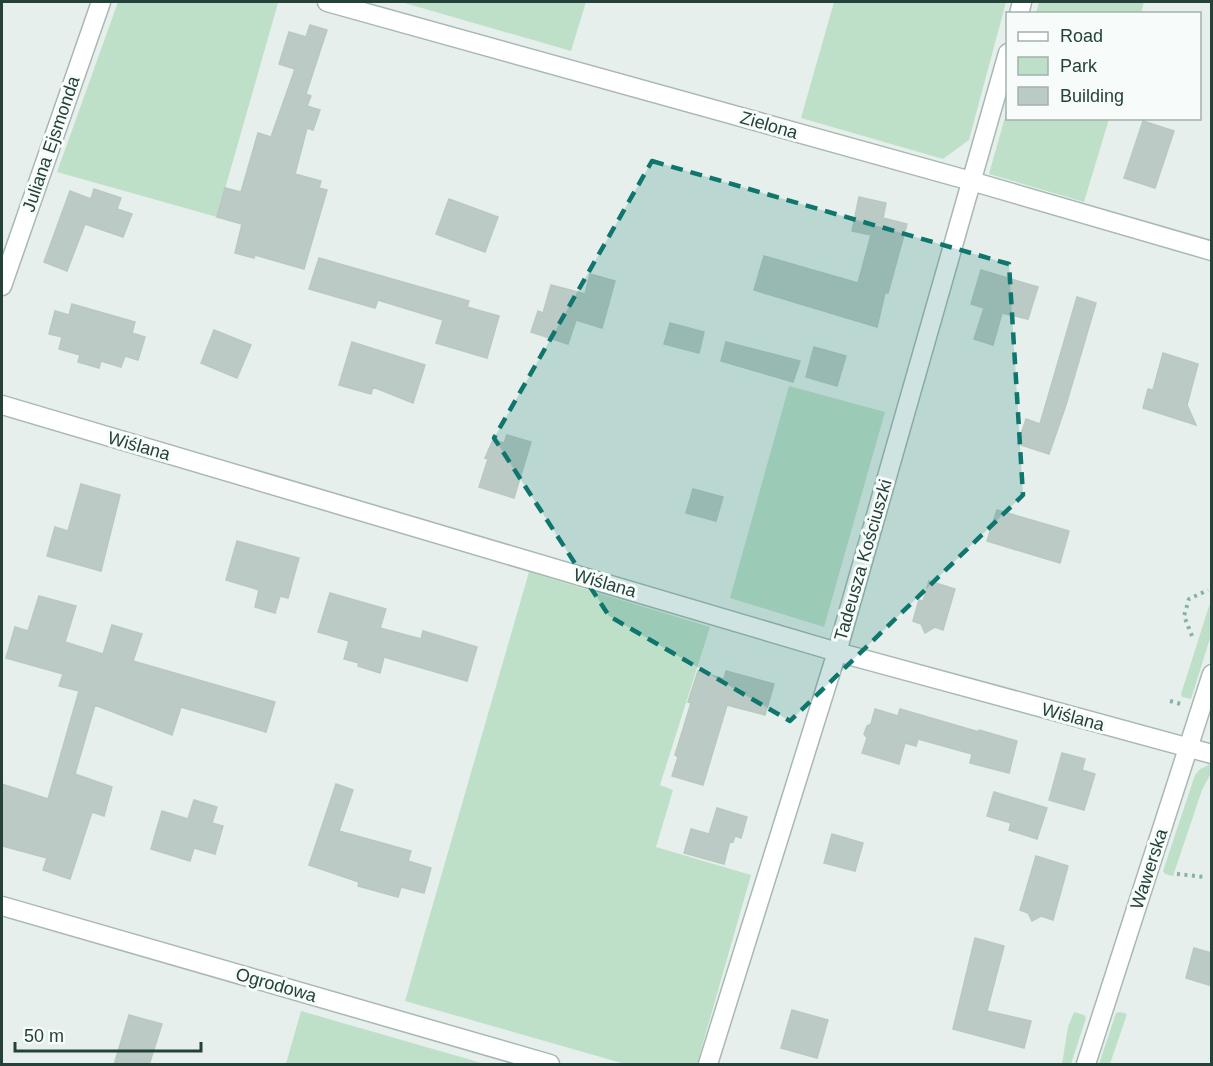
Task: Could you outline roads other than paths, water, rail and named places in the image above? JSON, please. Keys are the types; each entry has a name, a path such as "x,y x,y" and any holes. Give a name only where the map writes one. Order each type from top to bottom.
{"street":[{"name":"Juliana Ejsmonda","path":"2,286 101,2"},
{"name":"Zielona","path":"327,2 971,181 1212,251"},
{"name":"Tadeusza Kościuszki","path":"708,1065 837,652 1006,59"},
{"name":"Wiślana","path":"2,405 837,652 1212,754"},
{"name":"Wawerska","path":"1086,1065 1212,674"},
{"name":"Ogrodowa","path":"2,906 550,1065"}]}
